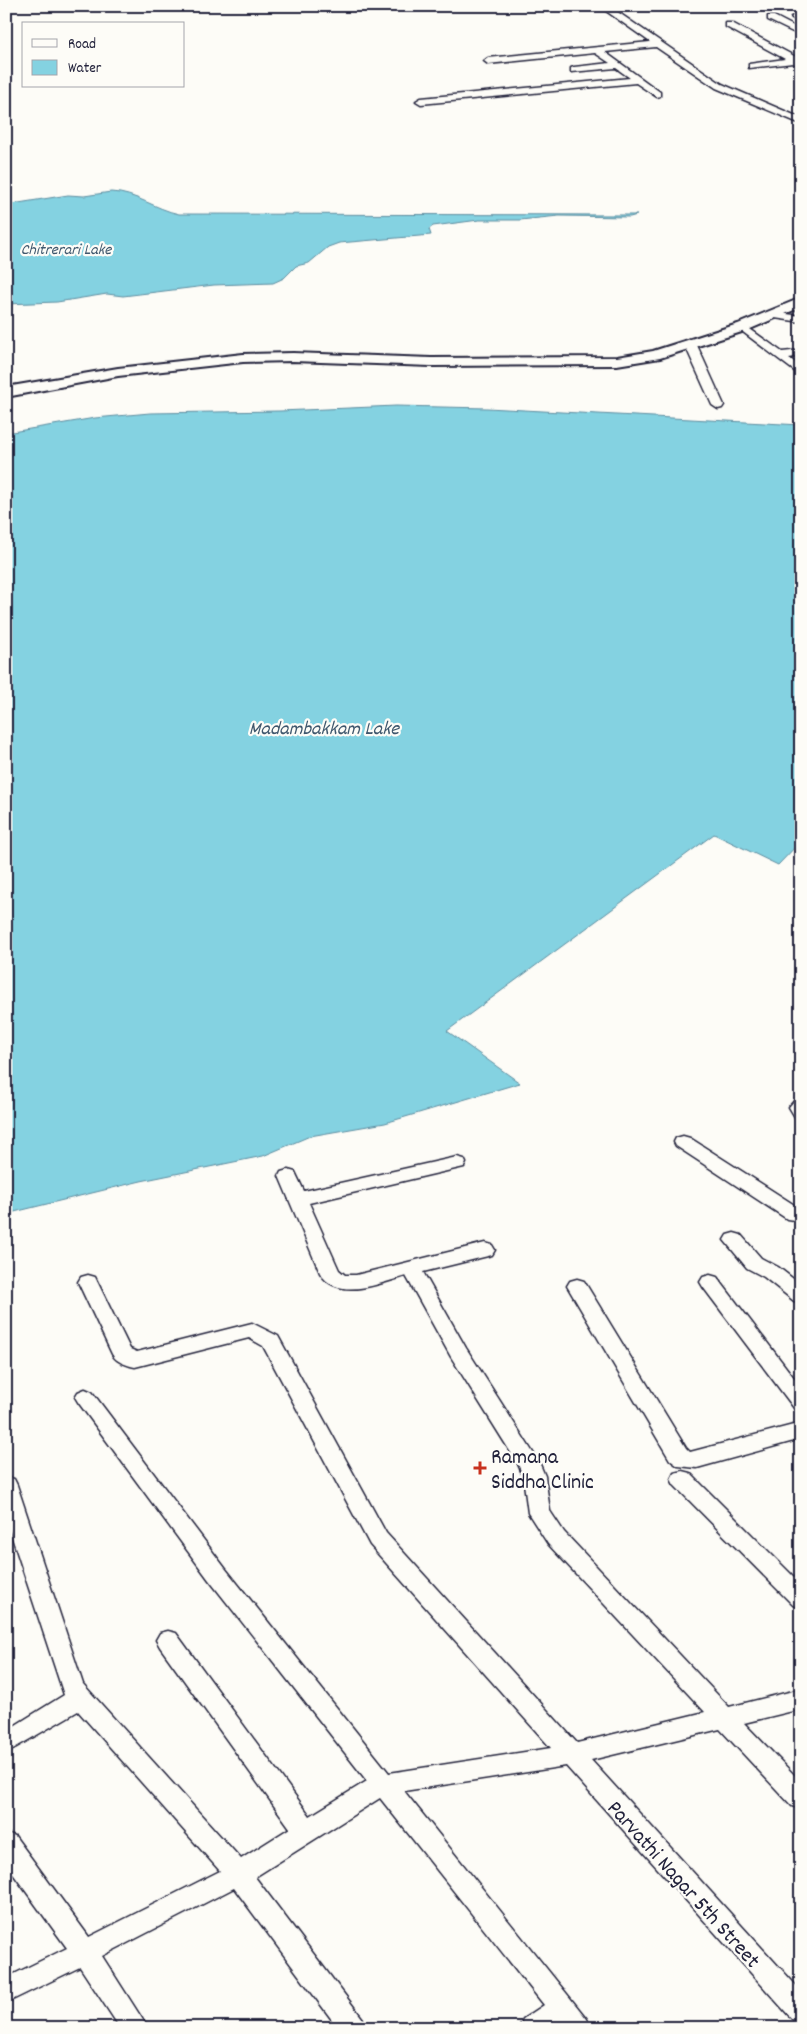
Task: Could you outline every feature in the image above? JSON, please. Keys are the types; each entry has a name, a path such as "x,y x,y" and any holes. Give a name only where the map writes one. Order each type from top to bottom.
{"street":[{"path":"603,6 719,86 801,121"},
{"path":"771,18 801,34"},
{"path":"729,25 798,61"},
{"path":"488,61 656,44"},
{"path":"597,50 657,94"},
{"path":"752,66 798,61"},
{"path":"574,70 618,65"},
{"path":"421,101 638,80"},
{"path":"6,392 118,372 243,358 293,357 431,362 617,361 650,356 743,327 801,302"},
{"path":"772,315 801,319"},
{"path":"743,327 801,373"},
{"path":"690,343 718,405"},
{"path":"780,356 801,353"},
{"path":"801,1104 798,1108 801,1113"},
{"path":"683,1142 794,1214 801,1211"},
{"path":"299,1199 457,1163"},
{"path":"288,1176 330,1273 335,1280 356,1282 485,1250"},
{"path":"734,1240 754,1263 772,1272 801,1296"},
{"path":"411,1268 458,1352 528,1462 534,1476 539,1512 556,1538 801,1799"},
{"name":"Parvathi Nagar 5th Street","path":"88,1282 122,1354 135,1360 252,1330 271,1341 378,1539 801,2010"},
{"path":"710,1282 801,1403"},
{"path":"577,1286 678,1454 686,1460 697,1460 800,1432"},
{"path":"84,1397 217,1574 382,1784 570,2018 532,2028"},
{"path":"682,1479 801,1599"},
{"path":"6,1485 73,1689 238,1874 354,2028"},
{"path":"168,1640 306,1831"},
{"path":"6,1743 81,1697"},
{"path":"6,1991 238,1874 382,1784 570,1755 801,1699"},
{"path":"6,1844 85,1952 135,2028"}],"water":[{"name":"Chitrerari Lake","path":"111,192 129,195 179,214 637,215 630,217 559,216 520,220 479,220 433,226 429,229 431,235 339,243 328,247 309,263 296,266 284,278 273,283 214,285 123,296 107,294 57,302 6,304 6,205 68,195 84,196"},
{"name":"Madambakkam Lake","path":"396,406 487,408 801,425 801,841 778,865 714,834 447,1031 520,1083 385,1123 310,1136 263,1156 141,1181 6,1214 6,433 95,418 150,413 280,411"}],"place":[{"name":"Ramana Siddha Clinic","path":"480,1468"}]}
